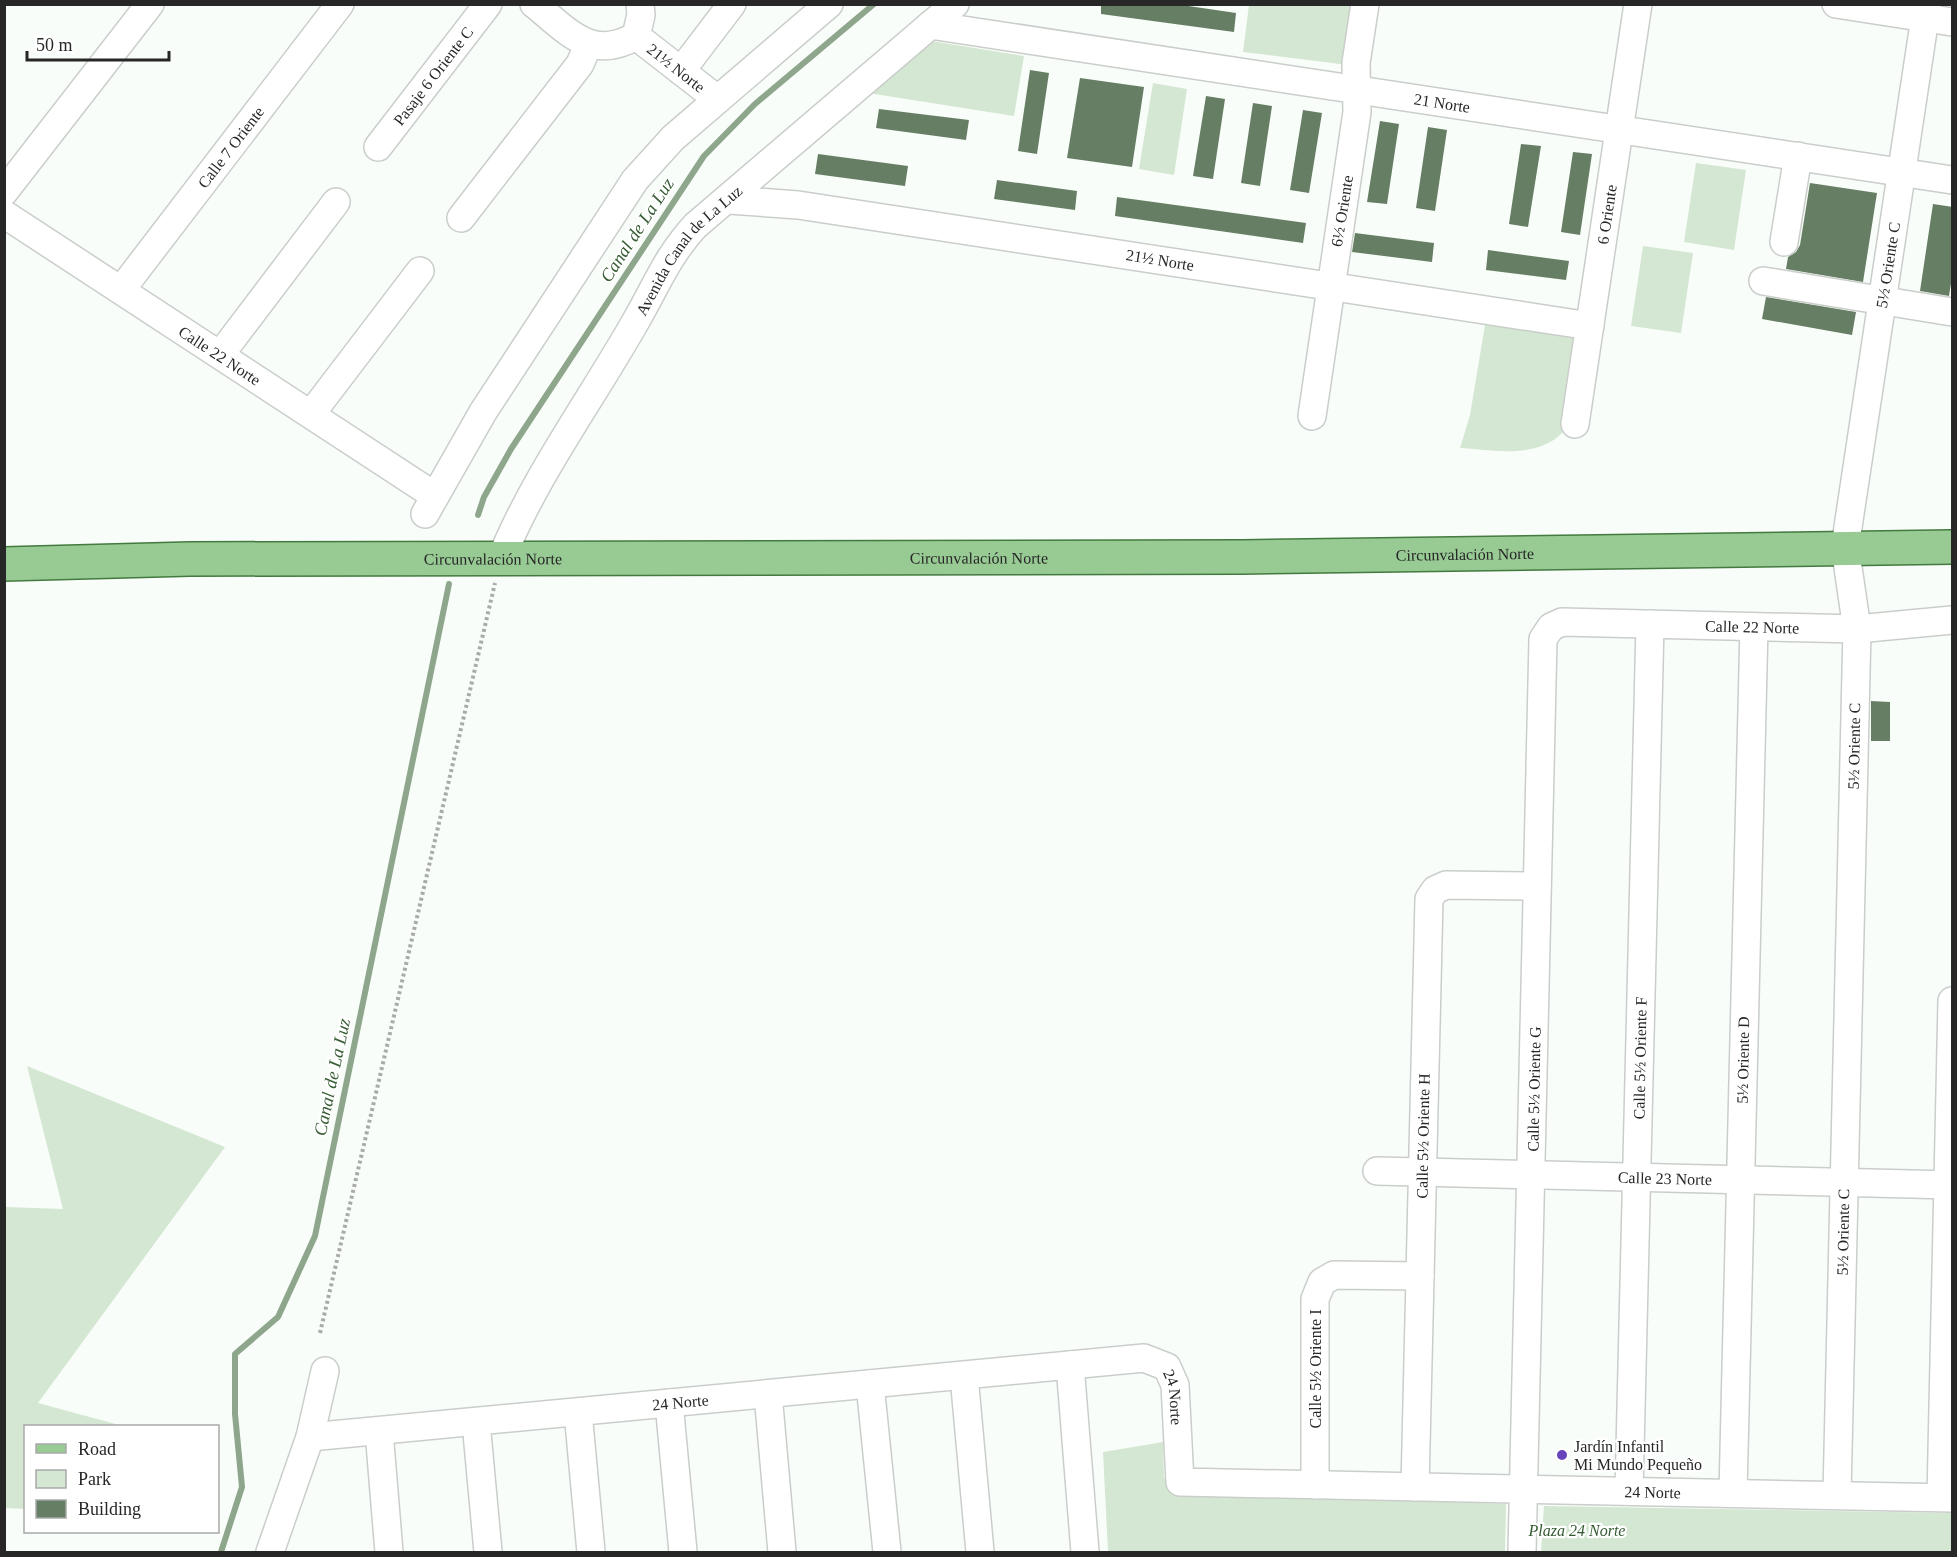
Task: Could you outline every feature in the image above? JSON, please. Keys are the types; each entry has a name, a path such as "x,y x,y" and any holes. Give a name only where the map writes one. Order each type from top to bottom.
{"main road":[{"name":"Circunvalación Norte","path":"4,564 190,559 1230,557 1953,547"}],"street":[{"path":"4,192 150,4"},
{"name":"Calle 7 Oriente","path":"121,290 340,4"},
{"name":"Pasaje 6 Oriente C","path":"378,147 488,4"},
{"path":"461,218 580,64 588,45 534,4"},
{"name":"21½ Norte","path":"636,36 641,15 640,4"},
{"path":"681,71 732,4"},
{"path":"717,99 829,4"},
{"name":"Avenida Canal de La Luz","path":"501,559 538,486 637,319 674,250 695,226 729,200 955,4"},
{"name":"6½ Oriente","path":"1312,416 1357,112 1356,63 1365,4"},
{"name":"6 Oriente","path":"1575,424 1638,4"},
{"path":"1836,4 1926,11 1953,22"},
{"name":"5½ Oriente C","path":"1837,1495 1857,629 1845,547 1926,11"},
{"name":"21 Norte","path":"930,25 1953,180"},
{"name":"21½ Norte","path":"588,45 613,46 636,36"},
{"name":"21½ Norte","path":"636,36 717,99"},
{"name":"Calle 22 Norte","path":"4,214 311,414 430,505 489,404 635,180 673,138 717,99"},
{"path":"1784,242 1798,156"},
{"name":"21½ Norte","path":"729,200 798,205 1590,326"},
{"path":"220,355 336,202"},
{"path":"311,414 420,271"},
{"path":"1763,281 1953,312"},
{"name":"Calle 22 Norte","path":"1551,627 1562,622 1857,629 1953,620"},
{"name":"Calle 5½ Oriente F","path":"1629,1491 1650,624"},
{"name":"Calle 5½ Oriente G","path":"1522,1552 1542,646 1551,627"},
{"name":"5½ Oriente D","path":"1733,1493 1754,627"},
{"name":"Calle 5½ Oriente H","path":"1415,1487 1430,899 1436,890 1446,885 1537,886"},
{"path":"1947,1498 1953,1001"},
{"name":"Calle 23 Norte","path":"1377,1171 1951,1185"},
{"name":"Calle 5½ Oriente I","path":"1315,1485 1315,1299 1318,1287 1334,1275 1420,1276"},
{"name":"24 Norte","path":"310,1437 1144,1358 1167,1367 1175,1385 1180,1482 1947,1498"},
{"path":"1070,1365 1085,1552"},
{"path":"270,1552 310,1437 325,1371"},
{"path":"964,1376 980,1552"},
{"path":"870,1384 887,1552"},
{"path":"768,1394 782,1552"},
{"path":"669,1403 683,1552"},
{"path":"578,1412 591,1552"},
{"path":"476,1422 488,1552"},
{"path":"379,1431 388,1552"},
{"path":"284,1511 288,1552"}],"path":[{"path":"320,1333 501,559"}],"green space":[{"path":"1249,5 1356,5 1348,65 1243,52"},
{"path":"931,41 1024,56 1014,116 868,93"},
{"path":"1153,83 1187,89 1174,175 1139,169"},
{"path":"1696,163 1746,170 1734,250 1684,242"},
{"path":"1643,246 1693,253 1681,333 1631,326"},
{"path":"1485,325 1575,334 1562,433 1552,441 1540,447 1514,451 1460,448 1470,415"},
{"path":"27,1066 225,1147 38,1403 119,1425 24,1425 24,1509 5,1508 5,1207 63,1209"},
{"path":"1163,1442 1164,1477 1171,1492 1506,1504 1505,1552 1108,1552 1103,1452"},
{"name":"Plaza 24 Norte","path":"1544,1506 1952,1513 1952,1552 1541,1552"}],"building":[{"path":"1101,4 1175,4 1236,13 1234,32 1101,14"},
{"path":"1030,70 1049,73 1037,154 1018,151"},
{"path":"1080,78 1144,87 1132,167 1067,158"},
{"path":"1206,96 1225,99 1213,179 1193,176"},
{"path":"1253,103 1272,106 1260,186 1241,183"},
{"path":"879,109 969,120 966,140 876,128"},
{"path":"1303,110 1322,113 1309,193 1290,190"},
{"path":"1380,121 1399,124 1387,204 1367,202"},
{"path":"1428,127 1447,130 1435,211 1416,208"},
{"path":"1521,144 1541,146 1528,227 1509,224"},
{"path":"1573,152 1592,154 1580,235 1561,232"},
{"path":"818,154 908,166 905,186 815,174"},
{"path":"997,180 1077,191 1075,210 994,199"},
{"path":"1810,183 1877,193 1863,282 1786,269 1788,257 1796,252 1800,245"},
{"path":"1117,197 1306,223 1303,243 1115,216"},
{"path":"1933,204 1953,207 1953,271 1949,296 1920,291"},
{"path":"1355,233 1434,243 1432,262 1352,252"},
{"path":"1488,250 1569,261 1566,280 1486,270"},
{"path":"1766,297 1856,312 1852,335 1762,319"},
{"path":"1871,701 1890,702 1890,741 1871,741"}],"waterway":[{"name":"Canal de La Luz","path":"478,515 484,497 511,449 704,156 755,104 874,4"},
{"name":"Canal de La Luz","path":"221,1552 242,1487 235,1414 235,1354 278,1317 315,1236 449,584"}],"place":[{"name":"Jardín Infantil Mi Mundo Pequeño","path":"1562,1455"}]}
